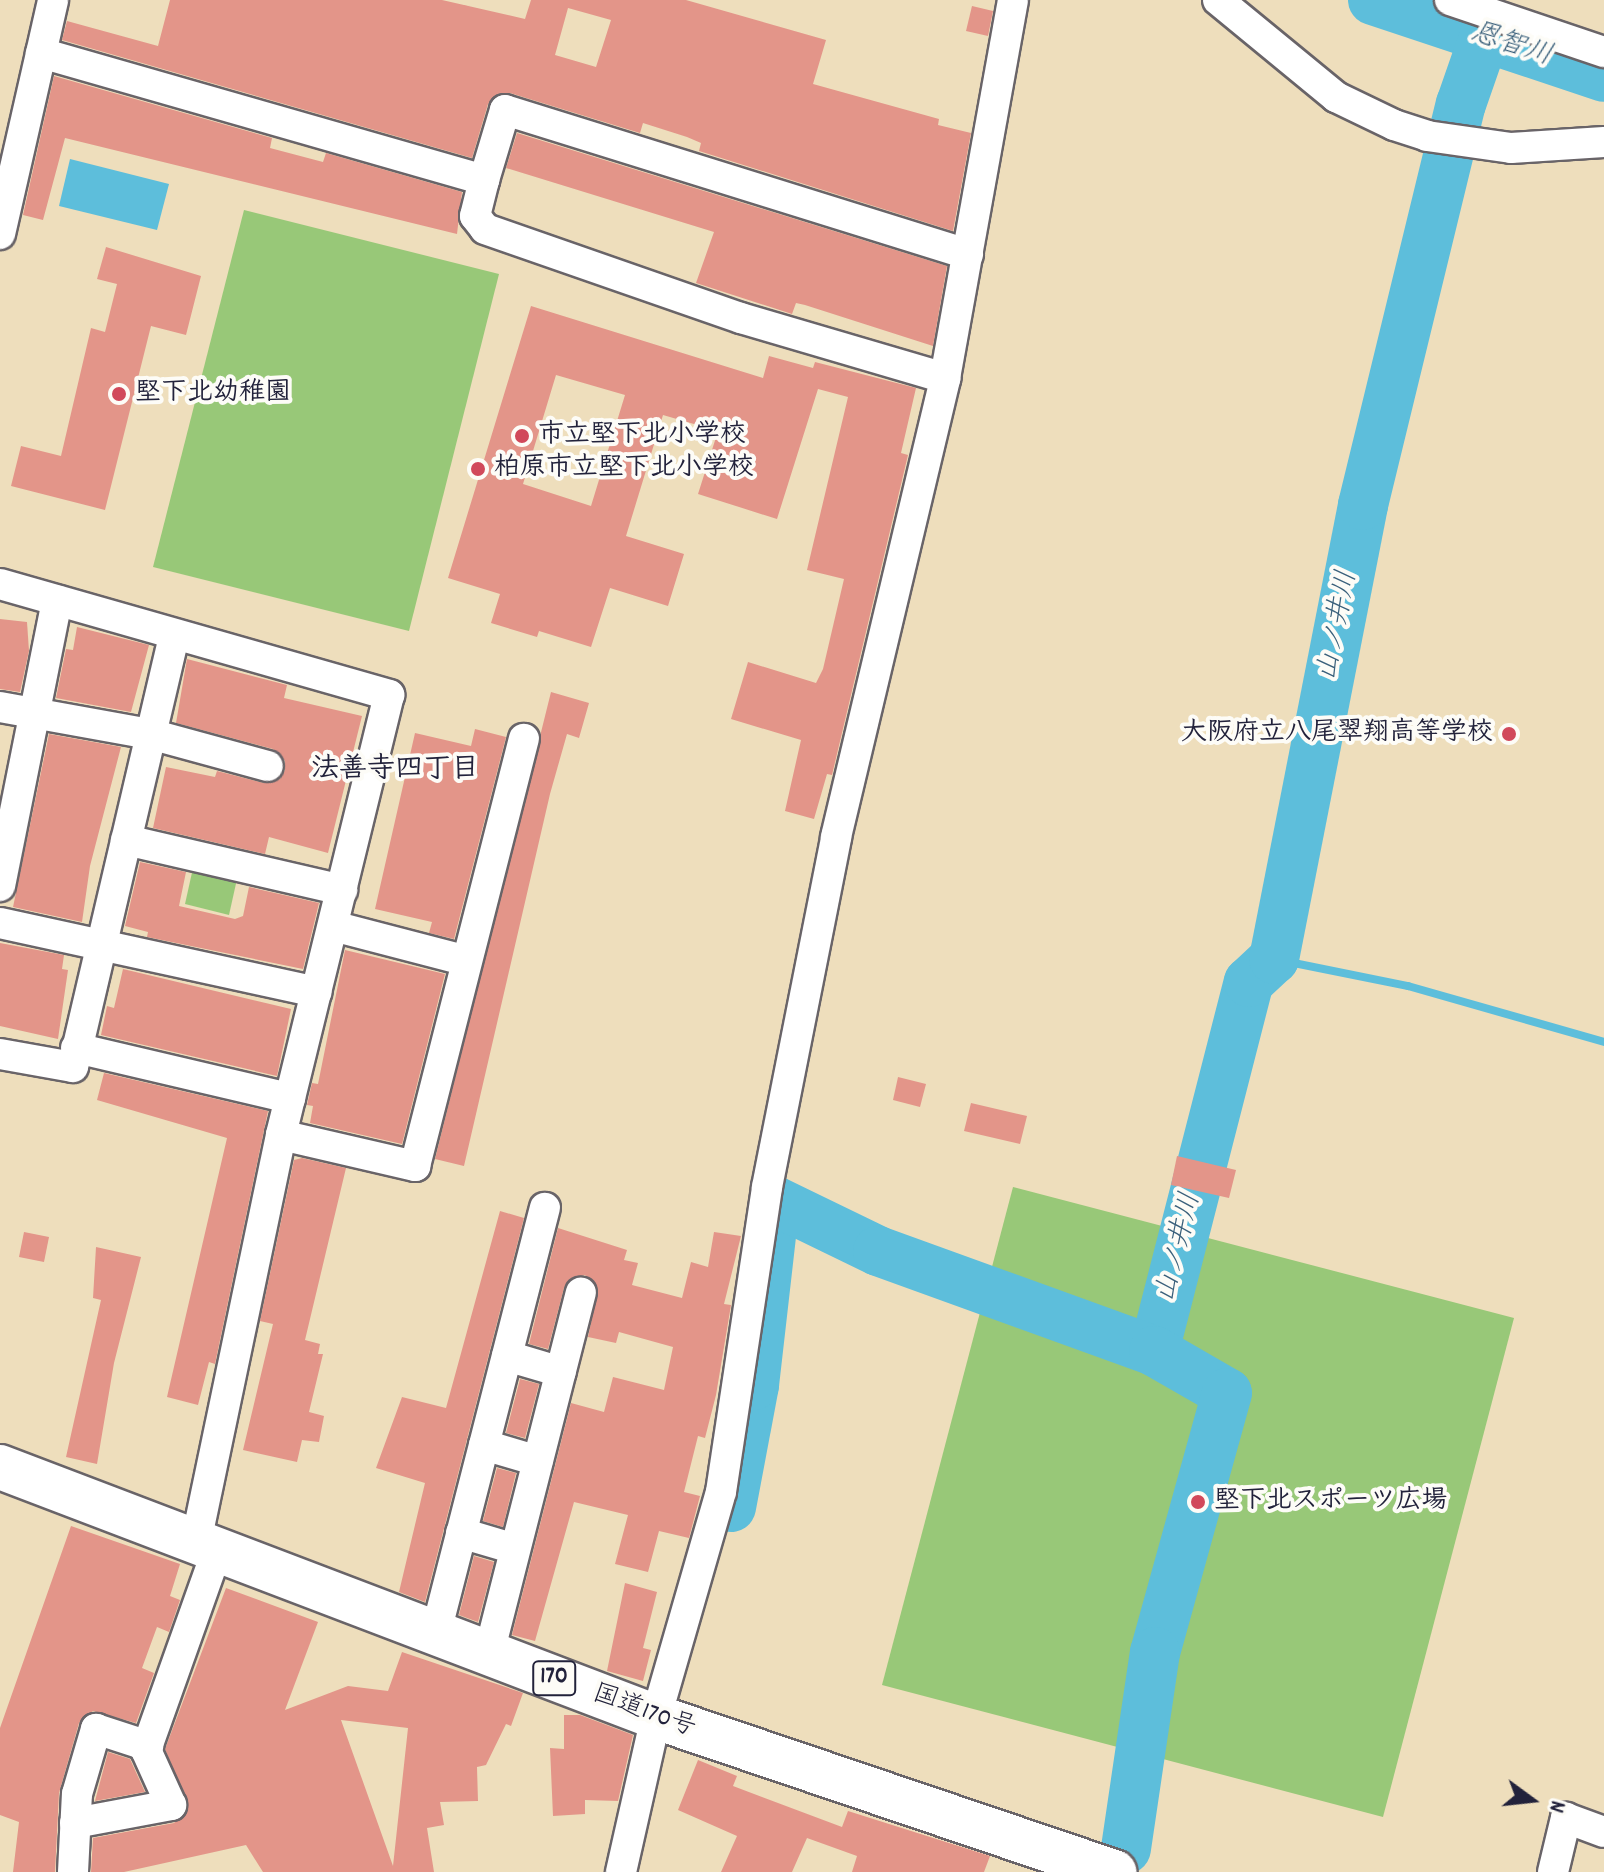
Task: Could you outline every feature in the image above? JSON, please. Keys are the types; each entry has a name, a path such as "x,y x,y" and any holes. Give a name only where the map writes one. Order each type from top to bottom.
{"highway":[{"name":"国道170号","path":"0,1467 656,1717 1114,1872"}],"street":[{"path":"0,234 53,0"},
{"path":"621,1872 656,1717 721,1492 767,1187 836,837 945,378 1013,0"},
{"path":"1218,0 1336,97 1394,125 1427,136 1511,148 1604,142"},
{"path":"1450,0 1604,52"},
{"path":"41,53 484,180"},
{"path":"945,378 741,318 485,229 475,216 505,110 968,254"},
{"path":"0,584 389,695 281,1135 206,1546 148,1746 171,1805 75,1823"},
{"path":"0,886 38,710 57,601"},
{"path":"0,1054 73,1067 174,635"},
{"path":"0,707 38,710 150,734 268,766"},
{"path":"281,1135 415,1166 524,739"},
{"path":"126,840 342,890"},
{"path":"0,923 102,942 317,992"},
{"path":"333,926 467,961"},
{"path":"76,1048 290,1098"},
{"path":"436,1632 545,1208"},
{"path":"489,1653 581,1293"},
{"path":"507,1356 561,1372"},
{"path":"484,1445 538,1461"},
{"path":"461,1533 515,1549"},
{"path":"73,1872 75,1823 96,1729 148,1746"},
{"path":"1553,1872 1566,1818 1604,1832"}],"green space":[{"path":"244,210 499,274 409,631 153,567"},
{"path":"193,868 237,879 229,915 185,904"},
{"name":"堅下北スポーツ広場","path":"1013,1187 1514,1318 1383,1817 882,1685"}],"water":[{"path":"70,159 169,184 157,230 59,206"}],"building":[{"path":"170,0 442,0 525,19 531,0 686,0 826,40 813,84 939,119 938,125 971,133 953,231 699,151 701,143 643,123 640,133 510,93 500,93 488,104 472,158 62,40 67,21 158,46","holes":["568,8 611,20 596,67 555,55"]},
{"path":"972,6 993,11 988,36 966,31"},
{"path":"54,76 272,138 270,148 323,162 326,153 462,192 457,234 65,138 43,220 23,215"},
{"path":"517,133 947,266 933,346 805,305 796,303 792,314 696,283 714,232 506,168"},
{"path":"106,247 201,276 186,335 151,326 105,510 11,486 21,446 61,456 91,328 105,332 117,284 97,279"},
{"path":"531,306 763,378 769,356 813,368 815,362 916,388 901,453 908,455 832,775 827,774 814,819 785,811 801,740 731,719 748,662 816,683 823,669 844,579 807,570 848,397 818,389 777,519 698,494 718,431 663,415 626,536 684,554 668,606 610,588 591,647 539,631 537,637 491,623 500,594 448,578","holes":["556,375 625,395 591,506 523,484"]},
{"path":"0,619 27,622 29,651 20,692 0,689"},
{"path":"77,627 149,645 131,712 56,698 66,649 73,650"},
{"path":"187,659 287,685 284,698 362,716 328,853 269,837 265,854 153,828 166,767 215,777 217,771 264,783 280,779 285,770 285,761 273,749 176,723"},
{"path":"551,692 589,703 579,738 567,734 550,794 464,1166 435,1159"},
{"path":"475,729 506,737 454,939 429,933 432,922 375,909 415,733 471,746"},
{"path":"49,734 121,747 90,866 82,922 13,907"},
{"path":"140,862 186,872 179,906 235,919 243,916 249,887 319,903 303,969 147,937 148,932 125,926"},
{"path":"0,943 64,955 62,969 68,970 58,1039 0,1026"},
{"path":"345,950 445,974 402,1144 310,1123 313,1106 307,1105 312,1083 318,1084"},
{"path":"123,969 291,1009 277,1076 101,1035 107,1006 114,1008"},
{"path":"104,1073 268,1111 215,1364 209,1362 198,1405 167,1397 227,1138 97,1100"},
{"path":"898,1077 926,1084 920,1107 893,1100"},
{"path":"971,1103 1027,1116 1020,1144 964,1131"},
{"path":"1177,1156 1236,1170 1229,1198 1171,1185"},
{"path":"302,1158 346,1168 305,1340 320,1344 318,1354 323,1354 309,1412 324,1416 319,1442 302,1440 297,1462 243,1450 273,1324 260,1321 294,1160"},
{"path":"500,1211 524,1218 425,1602 399,1592 425,1483 376,1468 402,1397 446,1408"},
{"path":"558,1228 627,1250 624,1260 638,1263 632,1285 682,1298 691,1262 708,1267 714,1232 741,1236 724,1304 731,1305 716,1395 705,1438 698,1436 684,1492 700,1496 689,1538 659,1531 648,1572 615,1564 628,1515 574,1502 535,1641 512,1635 571,1403 604,1412 613,1377 664,1390 673,1347 619,1332 616,1343 588,1337 598,1289 585,1275 569,1280 564,1288 548,1349 529,1344"},
{"path":"24,1232 49,1237 44,1262 19,1257"},
{"path":"96,1247 141,1257 114,1363 97,1464 66,1457 101,1300 93,1298"},
{"path":"520,1379 539,1384 525,1438 506,1433"},
{"path":"497,1468 516,1473 503,1527 483,1521"},
{"path":"71,1526 180,1564 170,1596 180,1600 169,1632 157,1627 142,1668 154,1673 136,1723 93,1711 79,1723 59,1793 55,1872 13,1872 19,1822 0,1815 0,1728"},
{"path":"474,1556 494,1562 478,1622 459,1615"},
{"path":"625,1583 657,1592 643,1648 651,1650 643,1681 607,1671"},
{"path":"226,1588 318,1622 285,1710 348,1686 388,1691 402,1652 523,1693 511,1726 506,1724 486,1765 477,1767 478,1801 440,1802 444,1825 427,1828 434,1872 263,1872 246,1845 124,1872 91,1872 93,1838 174,1823 188,1809 165,1749","holes":["341,1720 408,1728 393,1866"]},
{"path":"564,1715 580,1715 633,1735 618,1801 585,1800 585,1814 553,1816 550,1748 564,1749"},
{"path":"108,1752 130,1759 145,1792 95,1801"},
{"path":"698,1760 737,1776 733,1786 842,1827 848,1811 990,1856 984,1872 852,1872 857,1856 807,1838 792,1872 721,1872 737,1836 678,1810"}],"waterway":[{"name":"恩智川","path":"1373,0 1604,77"},
{"name":"山ノ井川","path":"1154,1351 1249,982 1274,959 1363,505 1461,104 1485,35"},
{"path":"1274,959 1408,986 1604,1042"},
{"name":"山ノ井川","path":"731,1507 754,1385 775,1201 878,1251 1154,1351 1227,1393 1155,1652 1126,1849"}],"place":[{"name":"堅下北幼稚園","path":"119,394"},
{"name":"市立堅下北小学校","path":"522,436"},
{"name":"柏原市立堅下北小学校","path":"478,469"},
{"name":"大阪府立八尾翠翔高等学校","path":"1509,734"},
{"name":"堅下北スポーツ広場","path":"1198,1502"}],"district":[{"name":"法善寺四丁目","path":"395,771"}]}
